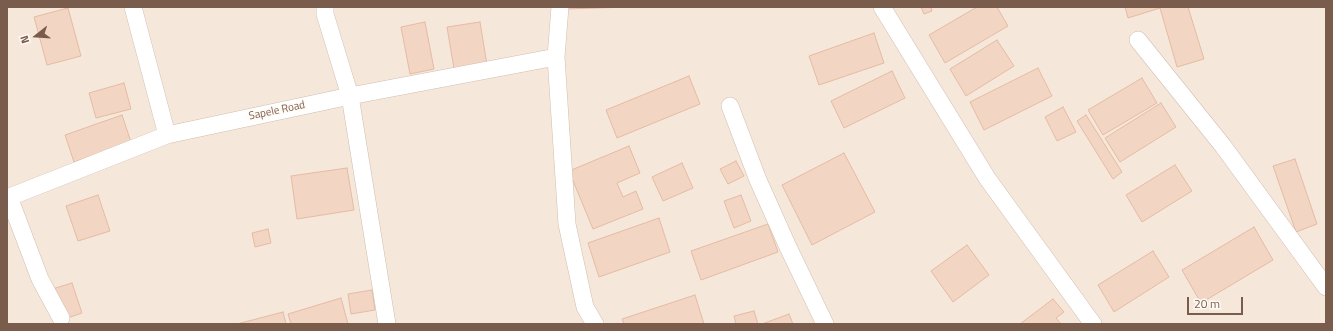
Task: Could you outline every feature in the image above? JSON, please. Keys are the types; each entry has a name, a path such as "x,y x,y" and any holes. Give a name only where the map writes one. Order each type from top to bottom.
{"street":[{"path":"133,7 167,135"},
{"path":"325,7 325,14 350,96 388,324"},
{"path":"560,7 556,57 568,224 585,307 595,324"},
{"path":"882,7 987,178 1094,324"},
{"path":"1138,40 1223,146 1326,287"},
{"name":"Sapele Road","path":"8,198 167,135 350,96 556,57"},
{"path":"730,106 764,194 802,278 825,324"},
{"path":"8,198 40,279 61,318"}],"shaded area":[{"path":"7,7 1326,7 1326,324 7,324"}],"building":[{"path":"565,7 629,7 565,9"},
{"path":"921,7 931,7 932,11 924,14"},
{"path":"977,7 997,7 1008,26 945,63 929,35"},
{"path":"1125,7 1188,7 1204,59 1177,67 1160,8 1128,18"},
{"path":"68,8 81,56 47,65 34,17"},
{"path":"425,22 434,69 410,74 401,27"},
{"path":"480,22 488,71 455,75 447,27"},
{"path":"874,33 884,63 819,85 809,56"},
{"path":"997,40 1014,66 966,96 950,69"},
{"path":"1038,68 1052,96 984,130 970,102"},
{"path":"892,71 905,98 844,128 831,101"},
{"path":"689,76 700,104 617,138 606,110"},
{"path":"1142,78 1157,103 1103,135 1088,110"},
{"path":"124,83 131,109 96,118 89,93"},
{"path":"1161,103 1176,127 1120,162 1105,138"},
{"path":"1063,107 1076,132 1057,141 1045,117"},
{"path":"122,115 131,142 74,162 65,135"},
{"path":"1086,115 1122,172 1113,179 1077,121"},
{"path":"629,146 640,173 617,183 623,197 636,191 643,209 593,229 569,171"},
{"path":"844,153 875,212 812,245 782,185"},
{"path":"1295,159 1317,224 1296,232 1273,166"},
{"path":"736,161 744,176 728,184 720,169"},
{"path":"682,163 693,188 663,201 652,177"},
{"path":"1175,165 1192,191 1142,222 1126,195"},
{"path":"347,168 354,210 297,219 291,176"},
{"path":"98,195 110,231 78,241 66,206"},
{"path":"741,195 751,221 734,228 724,201"},
{"path":"659,218 670,252 599,277 588,243"},
{"path":"768,224 778,252 701,280 691,251"},
{"path":"1254,227 1273,260 1201,303 1182,270"},
{"path":"268,229 271,243 255,247 252,233"},
{"path":"967,245 989,275 953,302 931,271"},
{"path":"1153,251 1169,277 1114,312 1098,285"},
{"path":"72,283 82,313 56,322 46,291"},
{"path":"372,290 375,310 351,314 348,294"},
{"path":"695,295 704,324 624,324 622,319"},
{"path":"341,298 348,324 291,324 288,314"},
{"path":"1053,299 1064,312 1056,318 1061,324 1020,324"},
{"path":"754,311 758,324 736,324 734,316"},
{"path":"283,312 286,324 237,324"},
{"path":"789,314 793,324 762,324"}]}
